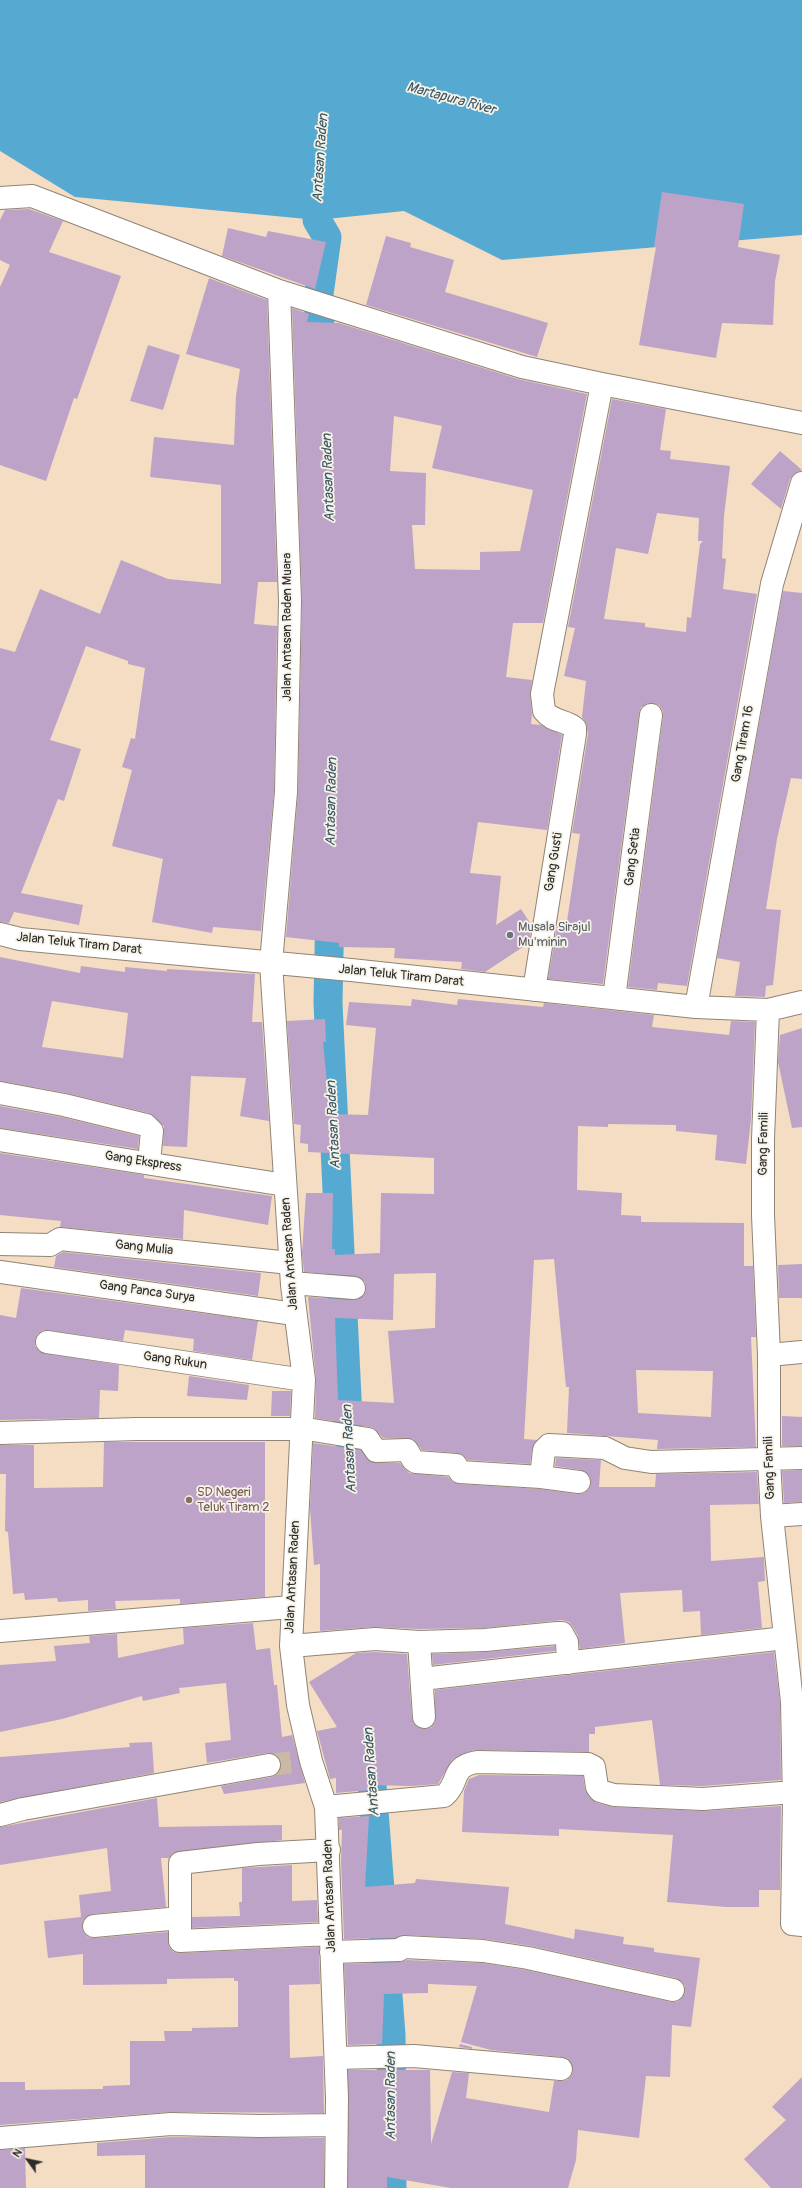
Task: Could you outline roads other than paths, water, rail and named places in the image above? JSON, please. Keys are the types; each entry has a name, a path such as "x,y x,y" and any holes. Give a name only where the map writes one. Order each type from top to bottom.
{"street":[{"path":"0,198 32,196 288,294 522,367 802,423"},
{"name":"Jalan Antasan Raden Muara","path":"271,963 286,792 290,601 288,294"},
{"name":"Gang Gusti","path":"534,990 575,734 575,728 567,722 555,721 544,711 542,694 602,384"},
{"name":"Gang Tiram 16","path":"696,1007 772,584 802,483"},
{"name":"Gang Setia","path":"614,998 651,715"},
{"name":"Jalan Teluk Tiram Darat","path":"0,934 20,939 351,970 696,1007 768,1010 802,1000"},
{"name":"Jalan Antasan Raden","path":"271,963 290,1263 298,1284 294,1314 304,1380 304,1430 291,1608 296,1645 298,1705 307,1761 329,1807 329,1850 339,2058 336,2125 336,2188"},
{"name":"Gang Famili","path":"768,1010 763,1139 763,1215 769,1355 769,1460 772,1516 792,1702 797,1924"},
{"path":"0,1093 64,1105 146,1126 152,1131 149,1163"},
{"name":"Gang Ekspress","path":"0,1140 285,1185"},
{"name":"Gang Mulia","path":"0,1244 50,1245 60,1239 290,1263"},
{"name":"Gang Panca Surya","path":"0,1272 294,1314"},
{"path":"298,1284 350,1288"},
{"name":"Gang Rukun","path":"47,1342 304,1380"},
{"path":"769,1355 802,1352"},
{"path":"0,1433 191,1428 304,1430 360,1437 370,1440 376,1451 408,1450 413,1460 416,1462 456,1465 460,1472 579,1482"},
{"path":"541,1478 544,1450 549,1445 605,1448 625,1458 651,1462 802,1458"},
{"path":"772,1516 802,1514"},
{"path":"0,1631 291,1608"},
{"path":"296,1645 375,1639 419,1642 485,1640 562,1633 567,1642 568,1663"},
{"path":"422,1679 785,1638"},
{"path":"419,1642 424,1717"},
{"path":"329,1807 444,1796 451,1789 460,1768 465,1764 476,1762 588,1764 594,1767 597,1787 600,1791 614,1795 703,1799 794,1792"},
{"path":"0,1815 23,1809 269,1765"},
{"path":"329,1850 258,1854 180,1863 180,1941 334,1946 399,1950 401,1948 412,1947 482,1951 528,1958 673,1990"},
{"path":"94,1926 180,1918"},
{"path":"339,2058 414,2056 561,2069"},
{"path":"0,2138 171,2124 260,2126 336,2125"}],"water":[{"name":"Martapura River","path":"0,0 802,0 802,235 502,260 404,211 317,220 75,197 0,151"}],"waterway":[{"name":"Antasan Raden","path":"320,181 317,220 327,237 318,301 323,362"},
{"name":"Antasan Raden","path":"330,903 328,1003 349,1439"},
{"name":"Antasan Raden","path":"369,1745 391,2035 392,2188"}],"tunnel":[{"path":"269,1765 303,1761"}],"place":[{"name":"Musala Sirajul Mu'minin","path":"510,935"},
{"name":"SD Negeri Teluk Tiram 2","path":"189,1500"}]}
